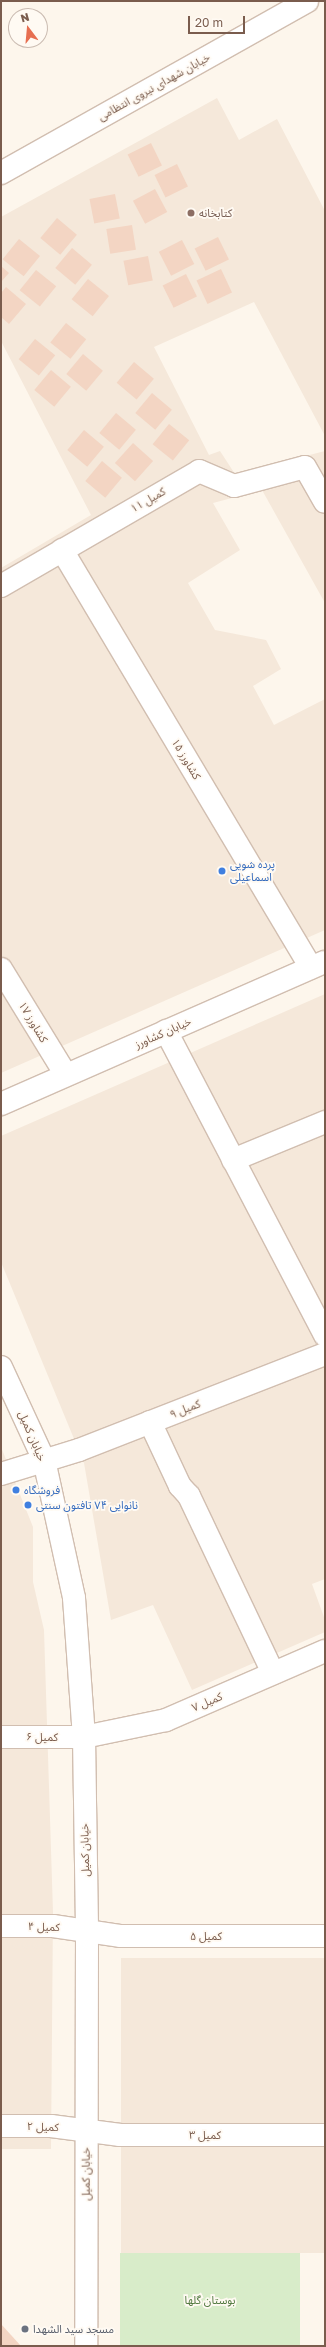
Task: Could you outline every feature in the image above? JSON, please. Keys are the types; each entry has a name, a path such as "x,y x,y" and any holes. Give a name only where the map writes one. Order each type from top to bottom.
{"street":[{"name":"خیابان شهدای نیروی انتظامی","path":"1,173 307,1"},
{"name":"کمیل ۱۱","path":"1,586 199,471 234,486 305,467 325,502"},
{"name":"کشاورز ۱۵","path":"62,550 318,964"},
{"name":"خیابان کشاورز","path":"1,1104 318,964"},
{"name":"کشاورز ۱۷","path":"1,969 66,1075"},
{"path":"166,1031 325,1335"},
{"path":"233,1160 325,1122"},
{"name":"کمیل ۹","path":"1,1474 150,1422 325,1354"},
{"name":"خیابان کمیل","path":"1,1367 44,1460 74,1598 84,1737 87,1930 86,2346"},
{"path":"150,1422 180,1486 189,1496 273,1673"},
{"name":"کمیل ۷","path":"84,1737 166,1720 325,1651"},
{"name":"کمیل ۶","path":"1,1737 84,1737"},
{"name":"کمیل ۴","path":"1,1926 53,1926 87,1930"},
{"name":"کمیل ۵","path":"87,1930 121,1936 325,1936"},
{"name":"کمیل ۲","path":"1,2126 52,2126 86,2131"},
{"name":"کمیل ۳","path":"86,2131 120,2135 325,2135"}],"shaded area":[{"path":"217,98 239,140 277,119 325,211 325,436 254,302 154,347 209,455 220,451 235,474 325,451 325,603 262,490 213,503 240,550 188,583 215,630 266,640 281,669 253,686 274,725 325,699 325,930 1,1073 1,568 91,515 1,341 1,217"},
{"path":"325,994 325,1579 312,1584 325,1620 325,1632 192,1690 153,1605 111,1620 84,1463 1,1262 1,1136"},
{"path":"1,1447 33,1527 33,1582 44,1630 53,1912 51,2149 1,2149"},
{"path":"121,1958 325,1958 325,2253 121,2253"}],"green space":[{"name":"بوستان گلها","path":"120,2253 300,2253 300,2346 120,2346"}],"building":[{"path":"151,143 162,165 139,177 128,154"},
{"path":"177,164 188,186 165,197 155,175"},
{"path":"155,189 167,212 145,224 133,201"},
{"path":"115,194 120,219 94,224 89,199"},
{"path":"57,218 77,235 60,255 40,238"},
{"path":"132,225 136,250 110,254 106,229"},
{"path":"218,237 229,259 206,271 195,248"},
{"path":"19,239 40,256 24,276 3,259"},
{"path":"182,240 194,264 171,276 159,252"},
{"path":"72,248 92,265 75,285 55,268"},
{"path":"148,256 153,281 128,285 123,261"},
{"path":"1,266 9,273 1,282"},
{"path":"221,269 232,293 208,304 197,280"},
{"path":"36,270 56,286 40,307 20,290"},
{"path":"186,274 197,296 174,308 163,285"},
{"path":"88,279 109,296 93,316 72,299"},
{"path":"6,287 26,304 9,324 1,317 1,293"},
{"path":"66,323 86,339 70,359 50,342"},
{"path":"35,339 55,355 39,376 19,359"},
{"path":"83,354 103,371 86,391 66,374"},
{"path":"134,362 154,379 137,399 117,383"},
{"path":"51,370 71,387 54,407 34,390"},
{"path":"152,393 172,410 155,430 135,413"},
{"path":"116,413 136,430 119,450 99,433"},
{"path":"169,424 189,440 173,461 153,444"},
{"path":"84,430 104,447 87,467 67,450"},
{"path":"133,443 153,461 135,481 115,463"},
{"path":"102,461 122,478 105,498 85,481"},
{"path":"1,2324 21,2346 1,2346"}],"place":[{"name":"کتابخانه","path":"191,213"},
{"name":"پرده شویی اسماعیلی","path":"222,871"},
{"name":"فروشگاه","path":"16,1490"},
{"name":"نانوایی ۷۴ تافتون سنتی","path":"28,1505"},
{"name":"مسجد سید الشهدا","path":"25,2329"}]}
